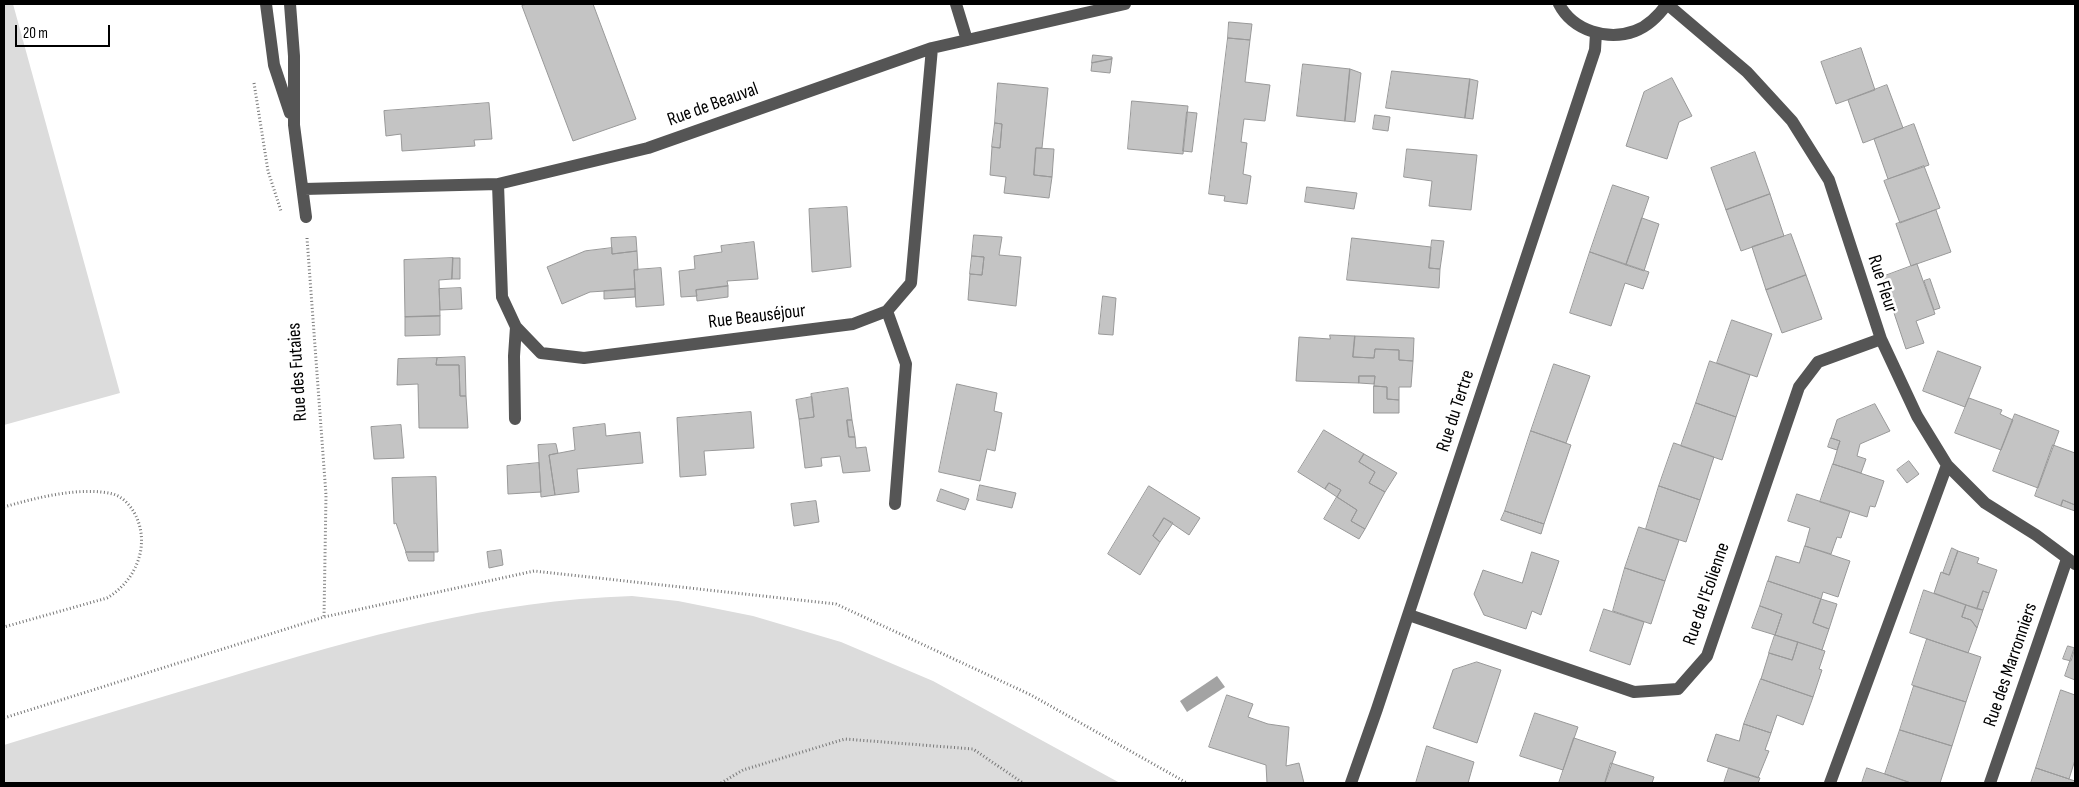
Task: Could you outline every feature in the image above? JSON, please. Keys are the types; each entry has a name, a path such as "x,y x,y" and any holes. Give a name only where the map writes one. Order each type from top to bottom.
{"street":[{"path":"266,4 274,65 294,125"},
{"path":"290,4 294,56 294,125 304,189 306,217"},
{"path":"956,4 967,40"},
{"name":"Rue de Beauval","path":"304,189 498,184 648,148 932,48 1125,4"},
{"path":"1559,4 1562,10 1577,24 1596,34 1616,36 1636,31 1654,20 1667,4"},
{"name":"Rue Fleur","path":"1667,4 1747,72 1792,120 1828,180 1881,339 1917,416 1946,465 1984,504 2036,535 2071,561"},
{"name":"Rue du Tertre","path":"1350,783 1409,615 1595,50 1596,34"},
{"name":"Rue Beauséjour","path":"498,184 502,297 516,327 541,353 584,358 853,324 887,311 912,283 932,48"},
{"path":"887,311 906,364 895,504"},
{"path":"515,419 514,356 516,327"},
{"name":"Rue de l'Eolienne","path":"1409,615 1634,692 1678,689 1707,656 1799,387 1818,362 1881,339"},
{"path":"1830,783 1946,465"},
{"name":"Rue des Marronniers","path":"1990,783 2071,561"}],"path":[{"path":"254,82 262,140 275,196 282,214 306,217"},
{"name":"Rue des Futaies","path":"306,217 326,495 324,617"},
{"path":"4,508 57,495 113,494 131,507 142,532 142,549 135,571 120,591 107,598 4,627"},
{"path":"4,718 324,617 534,571 836,604 1031,695 1187,783"},
{"path":"721,783 743,770 845,739 973,749 1024,783"}],"shaded area":[{"path":"4,4 13,4 120,393 4,425"},
{"path":"632,596 678,601 753,616 841,642 933,681 1120,783 4,783 4,745 201,685 328,648 428,623 529,605 580,599"},
{"path":"1217,676 1225,687 1187,712 1180,701"}],"building":[{"path":"527,4 593,4 636,119 573,141 522,6"},
{"path":"1229,22 1252,24 1250,40 1228,38"},
{"path":"1228,38 1250,40 1245,82 1270,85 1265,121 1244,119 1241,142 1247,143 1243,174 1251,176 1247,204 1224,201 1225,196 1209,194"},
{"path":"1861,48 1875,90 1836,104 1821,62"},
{"path":"1093,55 1112,57 1112,59 1092,63"},
{"path":"1112,59 1110,73 1091,71 1092,63"},
{"path":"1303,64 1350,69 1345,121 1297,116"},
{"path":"1350,69 1361,73 1355,122 1345,121"},
{"path":"1392,71 1470,79 1465,118 1386,108"},
{"path":"1672,78 1692,116 1679,122 1667,159 1626,146 1644,92"},
{"path":"1470,79 1478,81 1473,119 1465,118"},
{"path":"998,83 1048,88 1042,148 1036,148 1034,175 1052,177 1049,198 1004,193 1006,177 990,175 992,147 1000,148 1002,124 995,123"},
{"path":"1887,85 1903,128 1863,143 1848,100"},
{"path":"1132,101 1188,106 1183,154 1128,149"},
{"path":"489,103 492,139 474,140 475,146 402,151 401,134 386,136 384,111"},
{"path":"1187,112 1197,113 1192,152 1183,151"},
{"path":"1375,115 1390,117 1388,131 1373,129"},
{"path":"995,123 1002,124 1000,148 992,147"},
{"path":"1914,124 1929,165 1888,179 1874,139"},
{"path":"1036,148 1054,149 1052,177 1034,175"},
{"path":"1407,149 1477,155 1471,210 1429,206 1432,181 1404,177"},
{"path":"1755,152 1770,194 1726,210 1711,168"},
{"path":"1924,166 1940,208 1900,223 1884,181"},
{"path":"1613,185 1649,197 1626,265 1590,252"},
{"path":"1307,187 1357,193 1354,209 1305,202"},
{"path":"1770,194 1784,236 1741,251 1726,210"},
{"path":"847,207 851,267 812,272 809,209"},
{"path":"1936,210 1951,252 1911,266 1896,224"},
{"path":"1642,218 1659,224 1644,271 1626,265"},
{"path":"1791,234 1806,275 1766,290 1752,247"},
{"path":"974,235 1002,237 999,255 1021,257 1016,306 968,300 970,274 982,275 984,257 972,256"},
{"path":"636,237 637,251 612,254 611,238"},
{"path":"1352,238 1431,247 1429,268 1440,269 1439,288 1347,280"},
{"path":"1432,240 1444,241 1440,269 1429,268"},
{"path":"754,242 758,279 727,281 728,286 696,290 697,296 681,297 679,271 695,269 694,256 722,252 721,246"},
{"path":"612,248 612,254 637,251 638,270 634,270 635,289 590,292 562,304 547,267 585,251"},
{"path":"1590,252 1649,272 1643,289 1625,283 1611,326 1570,313"},
{"path":"972,256 984,257 982,275 970,274"},
{"path":"453,258 460,258 460,279 452,279"},
{"path":"453,258 452,279 439,280 440,316 405,317 404,260"},
{"path":"1917,264 1935,314 1916,321 1924,343 1906,349 1882,277"},
{"path":"661,268 664,305 636,307 634,270"},
{"path":"1806,275 1822,319 1782,333 1766,290"},
{"path":"1930,279 1940,308 1934,310 1924,281"},
{"path":"728,286 728,297 697,301 696,290"},
{"path":"461,288 462,309 440,310 439,289"},
{"path":"635,289 635,297 604,299 604,291"},
{"path":"1103,296 1116,298 1113,335 1099,334"},
{"path":"440,316 440,335 405,336 405,317"},
{"path":"1732,320 1772,334 1757,377 1717,363"},
{"path":"1330,335 1355,336 1353,357 1374,358 1375,349 1399,350 1399,360 1413,361 1411,387 1399,387 1399,400 1387,399 1387,387 1374,386 1375,376 1359,376 1359,383 1296,381 1299,337 1330,339"},
{"path":"1355,336 1414,338 1413,361 1399,360 1399,350 1375,349 1374,358 1353,357"},
{"path":"1938,351 1981,367 1965,407 1923,391"},
{"path":"465,357 466,396 460,396 459,365 436,365 437,358"},
{"path":"437,358 436,365 459,365 460,396 466,396 468,428 419,428 418,384 397,385 398,359"},
{"path":"1710,361 1750,375 1736,417 1696,403"},
{"path":"1554,364 1590,376 1566,443 1531,431"},
{"path":"1359,376 1375,376 1374,384 1359,383"},
{"path":"957,384 997,393 994,411 1002,413 995,451 987,449 980,481 939,472"},
{"path":"1374,386 1387,387 1387,399 1399,400 1399,413 1374,413"},
{"path":"848,388 852,420 847,420 849,437 855,437 856,448 866,447 870,471 843,473 840,456 821,458 822,466 805,468 799,419 814,417 811,394"},
{"path":"812,397 814,417 799,419 796,400"},
{"path":"1969,398 2002,410 2000,414 2013,420 2001,450 1955,433"},
{"path":"1696,403 1736,417 1722,460 1681,446"},
{"path":"1875,404 1890,431 1860,444 1857,456 1866,459 1861,473 1833,464 1840,441 1831,438 1837,420"},
{"path":"751,412 754,448 704,451 706,475 680,477 677,418"},
{"path":"2015,414 2059,431 2038,488 1993,471"},
{"path":"847,420 852,420 855,437 849,437"},
{"path":"605,424 606,436 640,432 643,463 577,469 579,492 555,495 549,455 575,450 573,428"},
{"path":"401,425 404,458 374,459 371,427"},
{"path":"1324,430 1364,454 1359,462 1375,472 1369,483 1385,492 1365,529 1351,521 1357,510 1337,497 1341,490 1329,483 1325,489 1298,472"},
{"path":"1531,431 1571,445 1544,524 1505,511"},
{"path":"1831,438 1840,441 1837,450 1828,447"},
{"path":"1674,443 1714,457 1700,500 1659,486"},
{"path":"556,444 558,453 549,455 555,495 541,497 538,445"},
{"path":"2053,445 2075,453 2075,505 2063,500 2061,506 2035,496"},
{"path":"1364,454 1397,473 1385,492 1369,483 1375,472 1359,462"},
{"path":"1909,461 1919,474 1907,483 1897,470"},
{"path":"539,463 541,492 508,494 507,466"},
{"path":"1833,464 1884,481 1875,507 1870,506 1867,517 1820,502"},
{"path":"436,477 438,552 406,552 396,523 394,524 392,478"},
{"path":"1329,483 1341,490 1337,497 1325,489"},
{"path":"980,485 1016,493 1012,508 977,500"},
{"path":"1149,486 1200,518 1189,535 1164,518 1153,536 1160,542 1140,575 1108,554"},
{"path":"1659,486 1700,500 1686,542 1646,529"},
{"path":"941,489 969,499 965,510 937,501"},
{"path":"1797,494 1850,511 1841,538 1837,537 1831,554 1805,546 1810,528 1788,521"},
{"path":"1337,497 1357,510 1351,521 1365,529 1359,539 1324,519"},
{"path":"2063,500 2075,505 2075,511 2061,506"},
{"path":"816,501 819,522 794,526 791,504"},
{"path":"1505,511 1544,524 1541,534 1501,520"},
{"path":"1164,518 1173,523 1160,542 1153,536"},
{"path":"1639,527 1679,540 1665,581 1625,568"},
{"path":"1805,546 1850,561 1838,597 1823,592 1821,599 1768,581 1776,556 1799,563"},
{"path":"1952,548 1958,551 1949,575 1943,573"},
{"path":"501,550 503,565 489,568 487,552"},
{"path":"1958,551 1979,558 1977,563 1997,570 1989,593 1983,591 1977,609 1934,593 1941,572 1949,575"},
{"path":"406,552 434,552 434,561 409,561"},
{"path":"1532,552 1559,561 1541,615 1532,611 1526,629 1484,615 1474,594 1483,570 1522,583"},
{"path":"1625,568 1665,581 1651,624 1613,611"},
{"path":"1768,581 1821,599 1813,623 1829,629 1822,650 1775,635 1782,614 1760,606"},
{"path":"1924,590 1966,605 1962,617 1971,620 1977,628 1968,653 1910,633"},
{"path":"1983,591 1989,593 1983,610 1977,609"},
{"path":"1821,599 1837,604 1829,629 1813,623"},
{"path":"1966,605 1983,610 1977,628 1971,620 1962,617"},
{"path":"1760,606 1782,614 1775,635 1752,628"},
{"path":"1604,609 1644,622 1630,665 1590,651"},
{"path":"1775,635 1798,642 1792,660 1769,653"},
{"path":"1927,639 1981,657 1966,702 1912,685"},
{"path":"1798,642 1825,651 1819,669 1822,670 1813,697 1761,679 1769,653 1792,660"},
{"path":"2068,646 2075,648 2071,661 2063,659"},
{"path":"2075,646 2075,680 2065,676"},
{"path":"1477,662 1501,670 1477,743 1433,728 1453,670"},
{"path":"1761,679 1813,697 1803,725 1777,715 1771,733 1744,724"},
{"path":"1914,686 1966,702 1952,746 1900,730"},
{"path":"2061,690 2075,695 2075,760 2069,779 2036,768"},
{"path":"1227,695 1253,704 1248,717 1268,724 1289,727 1286,766 1299,763 1304,783 1267,783 1266,765 1209,747"},
{"path":"1535,713 1578,727 1563,770 1520,756"},
{"path":"1744,724 1771,733 1765,750 1769,751 1758,778 1707,761 1716,734 1739,741"},
{"path":"1900,730 1952,746 1940,783 1911,783 1885,774"},
{"path":"1574,738 1616,752 1605,783 1559,783"},
{"path":"1427,746 1474,762 1468,783 1416,783"},
{"path":"1611,763 1654,777 1652,783 1605,783"},
{"path":"1729,768 1760,778 1758,783 1724,783"},
{"path":"1867,768 1885,774 1911,783 1862,783"},
{"path":"2036,768 2075,781 2075,783 2031,783"}]}
